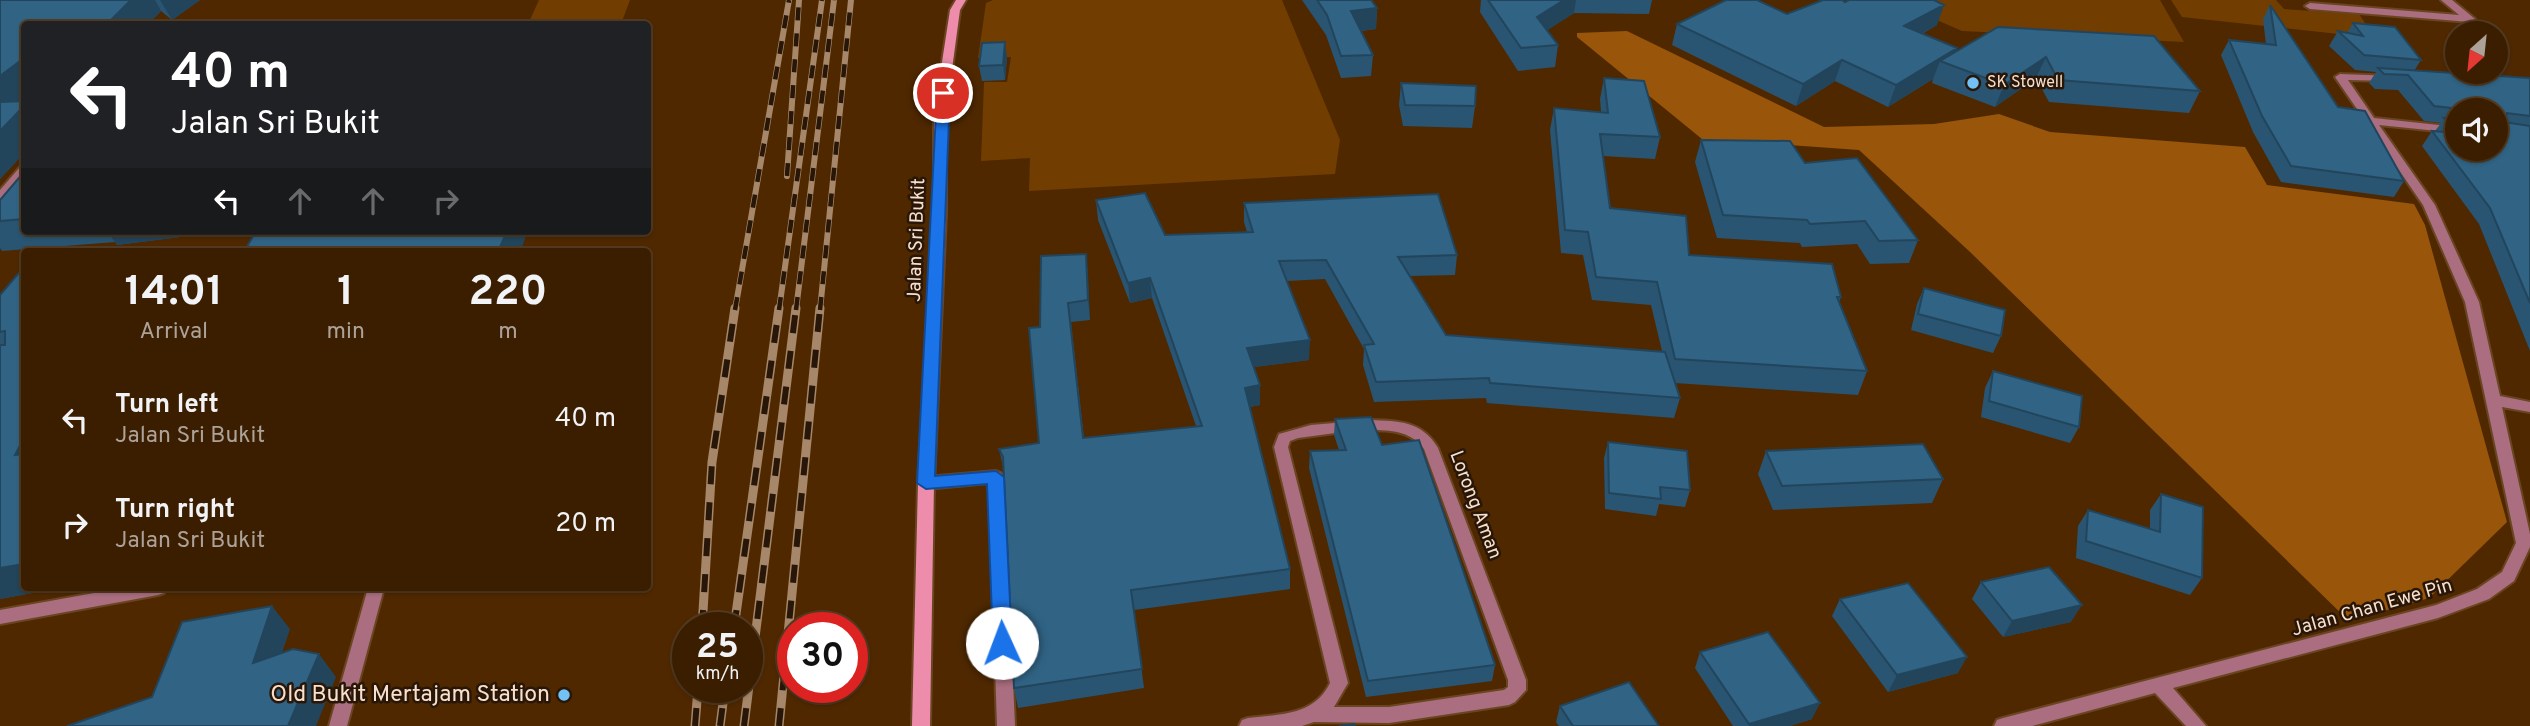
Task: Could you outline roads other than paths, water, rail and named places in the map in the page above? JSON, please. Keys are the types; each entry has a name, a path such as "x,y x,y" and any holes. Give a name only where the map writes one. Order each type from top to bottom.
{"street":[{"name":"Jalan Sri Bukit","path":"921,726 926,483 940,213 940,114 956,10 961,0"},
{"path":"2310,6 2470,19 2446,0"},
{"name":"Jalan Chan Ewe Pin","path":"2003,726 2160,687 2438,611 2483,594 2508,576 2524,543 2472,302 2429,205 2340,77 2350,75 2405,79"},
{"path":"2372,121 2445,129"},
{"path":"0,198 21,174"},
{"path":"2493,400 2530,407"},
{"name":"Lorong Aman","path":"1385,427 1414,430 1431,448 1492,606 1517,680 1517,691 1509,697 1389,715 1317,715 1332,703 1339,682 1280,447 1284,438 1311,431 1385,427"},
{"path":"926,483 996,477 1006,726"},
{"path":"0,617 142,591"},
{"path":"338,726 375,591"},
{"path":"2160,687 2197,726"},
{"path":"1248,726 1317,715"}],"railway":[{"path":"735,310 789,0"},
{"path":"787,176 799,0"},
{"path":"779,310 822,0"},
{"path":"796,310 834,0"},
{"path":"820,310 851,0"},
{"path":"703,612 712,462 735,308"},
{"path":"736,612 779,308"},
{"path":"744,726 796,308"},
{"path":"779,726 820,308"},
{"path":"695,726 697,703"},
{"path":"720,726 723,703"}],"place":[{"name":"SK Stowell","path":"1973,83"},
{"name":"Old Bukit Mertajam Station","path":"564,695"}]}
